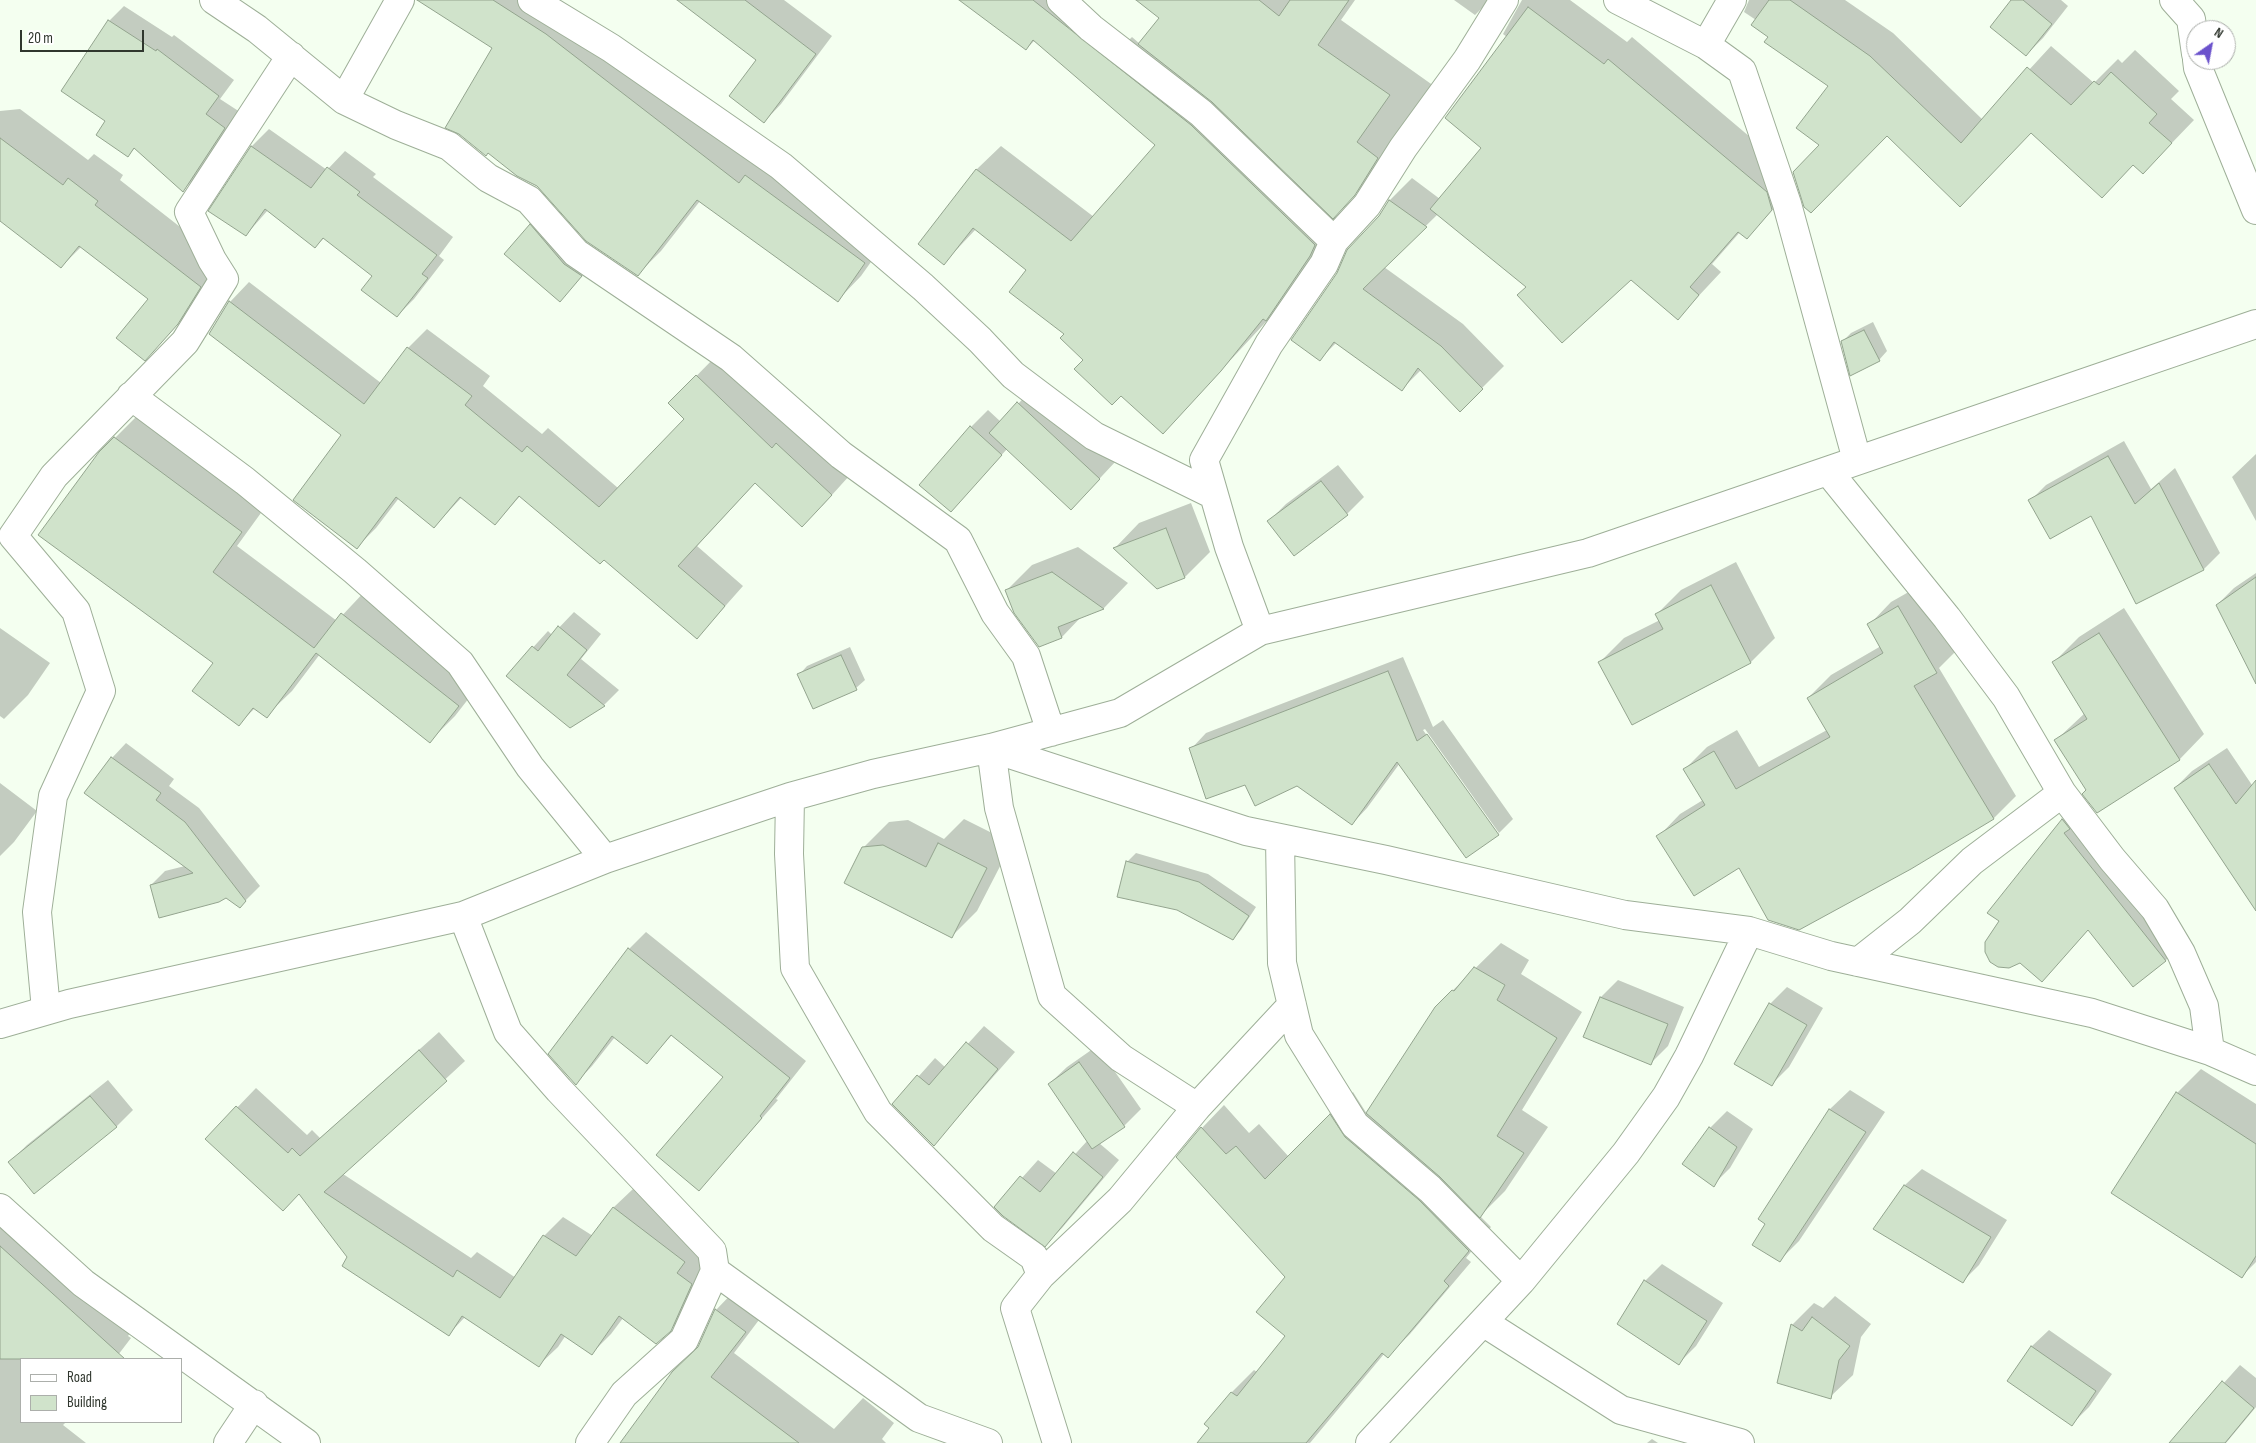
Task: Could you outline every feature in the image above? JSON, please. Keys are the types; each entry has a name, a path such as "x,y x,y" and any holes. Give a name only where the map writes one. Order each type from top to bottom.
{"street":[{"path":"214,0 257,29 344,100 396,125 448,146 488,178 529,200 576,253 731,358 841,455 958,540 995,613 1026,656 1051,732"},
{"path":"344,100 400,0"},
{"path":"532,0 611,48 781,166 923,287 980,340 1013,375 1094,436 1214,495"},
{"path":"1061,0 1091,28 1201,113 1334,240"},
{"path":"1260,630 1229,546 1204,460 1269,344 1324,264 1334,240 1367,205 1403,148 1468,60 1504,0"},
{"path":"1618,0 1706,45 1742,71 1787,204 1857,460"},
{"path":"1706,45 1732,0"},
{"path":"2174,0 2191,20"},
{"path":"46,1010 37,912 53,796 101,691 76,611 13,536 54,476 186,342 224,279 212,260 189,212 291,56"},
{"path":"2199,70 2256,210"},
{"path":"0,1024 46,1010 463,916 605,859 790,797 873,774 992,748 1120,713 1260,630 1588,553 2256,324"},
{"path":"131,396 245,481 355,571 460,663 530,767 605,859"},
{"path":"1828,471 1948,618 2006,696 2062,793 2112,859 2155,909 2181,953 2204,1006 2210,1051"},
{"path":"992,748 1246,831 1395,862 1625,915 1749,931 1831,956 2092,1013 2210,1051 2256,1071"},
{"path":"992,748 999,808 1052,996 1121,1058 1196,1108"},
{"path":"1858,962 1910,922 1972,861 2062,793"},
{"path":"790,797 789,854 796,968 878,1112 993,1228 1034,1257 1041,1275"},
{"path":"1280,839 1282,962 1299,1035 1355,1126 1430,1189 1521,1281"},
{"path":"463,916 508,1032 559,1090 712,1251 715,1271 684,1340 624,1394 590,1443"},
{"path":"1370,1443 1521,1281 1620,1161 1666,1097 1689,1056 1749,931"},
{"path":"1056,1443 1015,1308 1041,1275 1120,1200 1196,1108 1292,1005"},
{"path":"0,1208 83,1283 306,1443"},
{"path":"715,1271 919,1418 988,1443"},
{"path":"1483,1322 1621,1410 1740,1443"},
{"path":"228,1443 254,1404"}],"building":[{"path":"417,0 493,0 546,34 739,183 745,175 865,263 838,302 697,200 638,276 586,241 537,186 517,176 488,153 486,156 459,134 445,128 492,48"},
{"path":"677,0 745,0 816,54 764,123 729,96 756,60"},
{"path":"959,0 1033,0 1191,125 1315,245 1310,256 1266,321 1263,319 1221,371 1163,434 1121,396 1112,405 1074,369 1083,360 1060,338 1064,334 1009,292 1026,270 973,228 944,265 918,244 976,169 1071,241 1155,145 1033,40 1026,50"},
{"path":"1136,0 1259,0 1279,16 1290,0 1349,0 1318,45 1390,95 1357,142 1378,158 1355,195 1333,219 1212,102 1138,44 1159,18"},
{"path":"1769,0 1790,0 1870,56 1961,143 2027,67 2071,105 2094,81 2099,85 2111,72 2157,114 2149,123 2172,143 2143,174 2133,165 2102,198 2031,133 1960,207 1887,136 1811,213 1804,207 1793,172 1819,145 1796,128 1828,86 1764,42 1768,37 1751,25"},
{"path":"2011,0 2023,0 2052,24 2026,56 1990,27"},
{"path":"1528,7 1604,64 1608,59 1767,192 1772,210 1747,239 1738,232 1690,287 1699,295 1678,320 1631,280 1562,343 1517,295 1526,287 1430,209 1481,148 1445,118"},
{"path":"108,20 156,51 157,49 219,96 206,114 225,128 183,192 134,148 128,157 96,135 105,121 61,91"},
{"path":"0,138 63,185 68,178 98,201 95,205 201,287 178,324 145,361 116,338 148,299 79,246 61,268 0,221"},
{"path":"251,146 311,188 327,167 360,192 357,195 437,255 422,274 428,278 397,317 361,290 372,276 323,238 315,248 265,209 246,236 208,211"},
{"path":"1389,200 1427,227 1363,289 1441,346 1483,389 1460,412 1418,368 1402,391 1334,342 1320,361 1291,340 1337,273 1347,250 1379,216"},
{"path":"530,224 564,264 582,276 560,302 504,254"},
{"path":"229,301 364,404 407,347 472,396 465,405 522,452 527,446 599,507 684,419 668,403 696,375 772,448 776,443 832,495 802,527 755,483 678,566 725,606 697,639 604,560 600,564 519,496 495,525 460,497 434,528 396,497 357,549 293,500 341,435 209,334"},
{"path":"1864,330 1880,361 1850,376 1841,341"},
{"path":"1017,402 1100,479 1071,510 989,433"},
{"path":"970,426 1002,455 951,512 919,485"},
{"path":"114,437 242,532 213,572 314,648 341,613 459,706 430,743 316,653 267,718 253,708 239,726 192,691 213,663 38,535 99,452"},
{"path":"2108,456 2135,504 2159,483 2204,570 2136,604 2091,516 2050,539 2028,500"},
{"path":"1321,481 1348,515 1294,556 1267,521"},
{"path":"1166,528 1185,578 1157,589 1113,548"},
{"path":"1052,572 1104,609 1058,627 1062,638 1039,647 1014,613 1005,590"},
{"path":"2256,577 2256,684 2216,605"},
{"path":"1711,585 1751,663 1632,725 1598,662 1663,629 1655,614"},
{"path":"1898,606 1937,673 1914,686 1994,819 1911,869 1799,930 1768,920 1739,868 1694,896 1656,836 1705,805 1683,769 1714,751 1736,789 1830,737 1807,698 1883,653 1867,624"},
{"path":"558,626 587,650 567,675 605,706 570,728 506,676 532,646 538,651"},
{"path":"2099,633 2180,760 2097,813 2082,794 2086,790 2054,740 2087,719 2052,662"},
{"path":"841,655 857,690 813,709 797,674"},
{"path":"1388,671 1417,741 1427,734 1499,835 1466,858 1397,762 1352,825 1297,786 1255,806 1245,785 1206,799 1189,748"},
{"path":"111,757 161,793 156,800 185,822 246,901 240,908 226,898 219,902 159,918 150,885 193,873 84,793"},
{"path":"2209,764 2236,804 2256,780 2256,911 2174,788"},
{"path":"2062,819 2070,829 2064,833 2166,961 2133,987 2088,930 2042,982 2020,963 2009,968 1998,967 1990,962 1985,952 1985,942 1999,921 1987,913"},
{"path":"938,843 987,868 952,938 844,883 862,847 883,845 926,867"},
{"path":"1126,861 1199,882 1249,916 1233,940 1177,910 1117,897"},
{"path":"628,948 790,1078 760,1116 762,1118 699,1191 656,1155 723,1077 671,1035 647,1064 612,1036 576,1085 548,1054"},
{"path":"1474,967 1505,985 1497,1000 1557,1038 1497,1136 1524,1153 1480,1218 1440,1177 1366,1113 1435,1007 1452,990 1454,991"},
{"path":"1600,997 1668,1024 1651,1065 1583,1037"},
{"path":"1769,1003 1807,1025 1772,1086 1734,1064"},
{"path":"966,1042 998,1069 934,1146 892,1104 917,1075 929,1085"},
{"path":"419,1050 447,1081 324,1192 453,1277 457,1270 500,1298 543,1235 576,1256 613,1207 685,1262 677,1273 692,1284 671,1331 656,1344 619,1316 592,1355 561,1334 539,1367 462,1316 449,1336 342,1266 347,1257 299,1194 283,1211 205,1139 236,1106 288,1153 292,1148 300,1156"},
{"path":"1079,1062 1125,1127 1092,1149 1048,1084"},
{"path":"2176,1092 2256,1144 2256,1256 2242,1278 2111,1193"},
{"path":"90,1096 117,1127 34,1194 8,1162"},
{"path":"1829,1109 1866,1132 1780,1262 1752,1245 1765,1224 1758,1219"},
{"path":"1330,1114 1345,1137 1419,1200 1469,1251 1444,1281 1449,1286 1388,1358 1382,1353 1306,1443 1197,1443 1209,1428 1204,1424 1231,1392 1237,1396 1285,1336 1256,1312 1285,1277 1176,1157 1201,1127 1226,1154 1236,1146 1265,1179"},
{"path":"1709,1127 1737,1147 1714,1187 1682,1164"},
{"path":"1073,1152 1103,1177 1045,1247 1003,1216 994,1207 1020,1176 1040,1192"},
{"path":"1904,1185 1991,1237 1963,1283 1873,1229"},
{"path":"0,1246 124,1358 20,1358 0,1359"},
{"path":"1644,1280 1707,1321 1679,1365 1617,1324"},
{"path":"715,1309 746,1332 711,1377 799,1443 620,1443 672,1372 698,1347"},
{"path":"1812,1317 1850,1346 1839,1360 1831,1399 1777,1383 1791,1324 1802,1331"},
{"path":"2031,1346 2096,1391 2072,1426 2007,1381"},
{"path":"2222,1381 2254,1408 2225,1443 2169,1443"}]}
